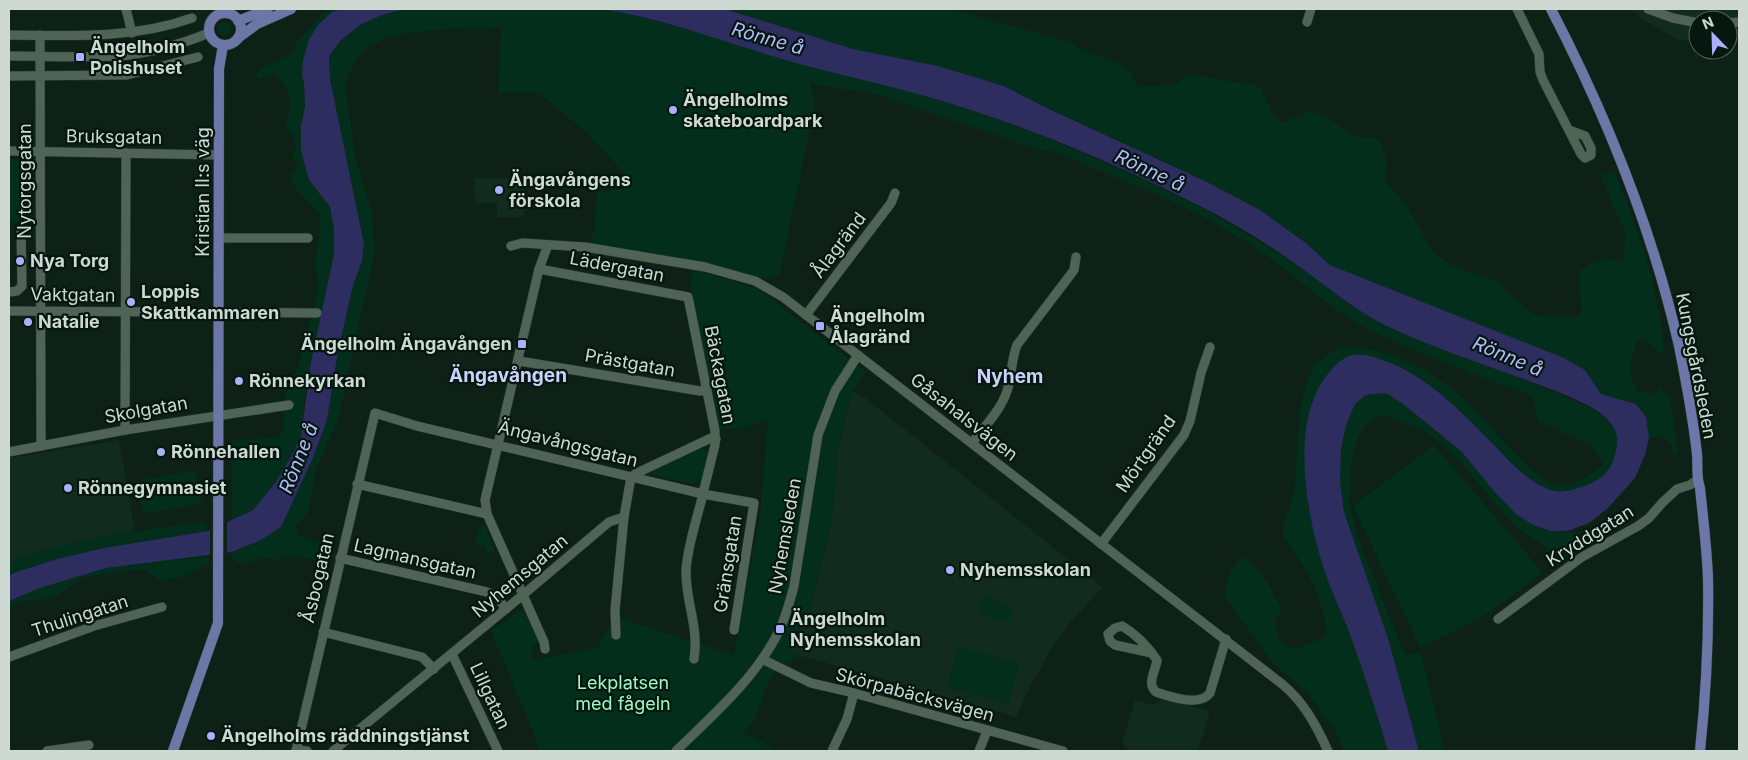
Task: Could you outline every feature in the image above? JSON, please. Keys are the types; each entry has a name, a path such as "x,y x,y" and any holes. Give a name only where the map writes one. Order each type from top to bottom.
{"main road":[{"path":"238,20 268,9"},
{"path":"237,39 240,32 238,20 220,12 211,21 209,33 213,40 223,45 231,44 257,24 291,9"},
{"name":"Kungsgårdsleden","path":"1551,9 1596,98 1646,229 1678,345 1697,455 1697,480 1700,488 1708,578 1705,710 1700,751"},
{"name":"Kristian II:s väg","path":"173,751 218,623 219,69 223,45"}],"street":[{"path":"126,9 132,33"},
{"path":"1307,22 1311,9"},
{"path":"1517,9 1539,54 1541,76 1569,130"},
{"path":"1648,9 1688,21"},
{"path":"9,35 108,36 163,27 192,18"},
{"path":"9,56 122,56 156,50 209,33"},
{"name":"Nytorgsgatan","path":"40,35 41,446"},
{"path":"9,76 127,75 198,57"},
{"name":"Bruksgatan","path":"9,151 219,155"},
{"path":"124,430 126,153"},
{"name":"Ålagränd","path":"806,315 891,203 895,193"},
{"path":"9,292 17,291 22,286 21,230"},
{"path":"219,238 308,238"},
{"name":"Gåsahalsvägen","path":"510,246 522,244 585,247 705,267 743,277 764,285 806,315 1226,639 1296,696 1311,718 1328,751"},
{"path":"545,650 543,638 487,514 485,500 540,269 548,245"},
{"path":"972,443 1004,398 1009,384 1017,345 1074,270 1076,257"},
{"name":"Lädergatan","path":"540,269 688,297"},
{"name":"Bäckagatan","path":"688,297 716,439 686,568 687,588 696,630 694,659"},
{"name":"Vaktgatan","path":"9,311 317,313"},
{"name":"Mörtgränd","path":"1101,544 1184,435 1190,420 1201,373 1210,347"},
{"name":"Nyhemsleden","path":"676,751 738,688 762,659 780,629 789,607 794,586 818,435 835,391 858,356"},
{"name":"Prästgatan","path":"519,361 700,391 706,390"},
{"name":"Skolgatan","path":"9,452 124,430 289,405"},
{"name":"Ängavångsgatan","path":"375,414 417,426 754,503"},
{"name":"Åsbogatan","path":"296,751 357,484 375,414"},
{"path":"616,635 615,610 624,517 631,476 711,438 716,439"},
{"name":"Kryddgatan","path":"1498,619 1582,557 1638,526 1649,518 1662,502 1677,489 1690,485 1697,480"},
{"path":"357,484 487,514"},
{"name":"Gränsgatan","path":"734,630 754,503"},
{"name":"Nyhemsgatan","path":"335,751 609,522 624,517"},
{"name":"Lagmansgatan","path":"340,558 487,592 497,597 506,609"},
{"name":"Thulingatan","path":"9,658 94,626 162,607"},
{"path":"1152,653 1115,645 1110,641 1108,634 1116,627 1124,627 1145,644 1152,653 1157,662 1152,682 1152,687 1156,692 1195,701 1207,697 1210,693 1226,639"},
{"path":"323,632 422,658 434,669"},
{"name":"Lillgatan","path":"452,654 498,751"},
{"name":"Skörpabäcksvägen","path":"762,659 811,683 854,693 1063,751"},
{"path":"832,751 847,719 854,693"},
{"path":"1150,697 1163,694"},
{"path":"978,751 987,731"},
{"path":"46,751 89,745"},
{"path":"296,751 307,751"}],"shaded area":[{"path":"1630,9 1739,9 1739,35 1738,10 1688,10 1688,40 1680,41 1647,22"},
{"name":"Ängavångens förskola","path":"474,178 524,178 524,217 497,217 497,203 475,203"},
{"name":"Nyhemsskolan","path":"852,391 864,397 1103,587 1068,625 1051,649 1016,717 802,656 788,650 809,610 815,592 831,526 838,448"},
{"name":"Rönnegymnasiet","path":"119,440 135,531 89,539 29,555 9,563 9,458"},
{"path":"1163,699 1210,711 1198,751 1129,751 1122,743 1135,700 1153,705"}],"green space":[{"path":"327,9 339,9 332,12 319,24 309,39 302,76 305,106 301,126 309,180 330,207 334,229 334,254 306,390 301,436 275,483 253,510 232,520 231,440 278,438 284,427 285,395 297,370 319,287 315,261 320,215 293,185 292,173 300,165 292,159 296,148 292,132 285,128 290,98 285,85 274,73 258,80 256,74 265,66 288,56 297,42"},
{"path":"405,9 609,9 692,30 784,60 908,91 975,111 1038,134 1145,180 1207,210 1304,269 1350,305 1589,407 1607,419 1616,431 1617,448 1612,464 1610,469 1599,479 1583,487 1566,491 1551,490 1541,486 1521,471 1460,411 1419,376 1322,382 1312,402 1307,426 1307,493 1314,533 1324,569 1352,638 1388,751 1344,751 1337,734 1310,695 1273,663 1224,596 1230,572 1241,557 1260,573 1278,601 1281,609 1275,624 1281,642 1296,649 1327,636 1318,595 1306,570 1282,535 1294,490 1299,423 1304,391 1315,366 1335,351 1356,347 1382,352 1408,362 1433,375 1455,391 1524,462 1547,482 1552,484 1566,485 1573,483 1603,464 1591,445 1539,422 1532,396 1426,355 1364,327 1337,311 1263,253 1186,208 1052,151 1036,149 876,94 810,84 815,104 780,275 762,279 716,265 590,243 594,232 597,192 626,188 626,175 587,133 539,93 498,93 501,28 435,30 406,33 387,38 367,48 355,61 345,85 356,160 372,213 375,251 339,417 315,473 309,511 296,526 298,535 334,548 331,556 316,560 290,555 276,560 263,557 251,563 240,563 232,558 232,552 261,540 327,420 338,351 353,286 362,261 364,244 330,79 329,56 341,40 360,25 382,15"},
{"path":"725,9 952,9 1070,42 1083,50 1120,63 1131,72 1139,87 1177,84 1188,74 1259,86 1273,114 1282,123 1308,111 1329,118 1352,136 1374,138 1381,142 1387,161 1385,179 1406,204 1433,252 1452,266 1496,281 1533,314 1578,317 1582,306 1580,271 1601,259 1611,258 1624,262 1625,232 1600,175 1614,171 1647,261 1659,309 1664,354 1656,351 1647,339 1638,340 1631,361 1630,372 1638,392 1656,393 1661,388 1670,398 1678,453 1674,456 1671,445 1663,436 1649,438 1646,417 1636,404 1601,394 1585,370 1564,358 1330,265 1306,243 1260,210 1207,182 1049,109 1004,86 938,66 853,49"},
{"path":"221,22 227,22 231,29 227,36 221,36 217,32 217,26"},
{"path":"9,159 32,159 32,222 9,222"},
{"name":"Lekplatsen med fågeln","path":"693,269 758,289 866,372 852,391 838,448 831,526 815,592 809,610 788,650 802,656 784,664 775,672 770,679 754,718 744,732 779,751 538,751 536,739 491,631 524,607 541,637 532,648 533,661 598,647 616,617 734,655 760,515 768,419 740,430 718,428 690,282"},
{"path":"1386,393 1403,404 1462,452 1494,491 1533,525 1551,531 1579,533 1588,537 1585,546 1572,553 1551,554 1542,545 1515,526 1448,449 1412,425 1382,415 1367,424 1358,437 1350,468 1351,490 1349,505 1360,542 1406,655 1421,652 1445,751 1419,751 1388,638 1344,512 1340,481 1341,449 1346,425 1355,404 1366,395"},
{"path":"1434,445 1543,573 1478,620 1420,647 1353,506"},
{"path":"702,448 707,451 708,455 704,473 697,483 693,484 652,474 655,469"},
{"path":"195,470 202,503 143,514 136,481"},
{"path":"203,522 208,531 104,548 57,559 9,576 9,563 56,547 104,536"},
{"path":"480,526 485,526 495,551 488,554 484,545 475,545"},
{"path":"209,556 209,564 181,577 160,581 145,569 84,577 57,596 40,600 27,600 9,606 9,601 40,588 106,568"},
{"path":"983,597 1012,606 1008,621 978,613"},
{"path":"958,647 1019,663 1008,704 947,687"}],"water":[{"name":"Rönne å","path":"340,9 405,9 382,15 360,25 341,40 329,56 330,79 364,244 362,261 353,286 338,351 327,420 312,460 281,527 261,540 232,552 106,568 40,588 9,601 9,576 14,573 57,559 104,548 208,531 253,510 275,483 292,455 301,436 311,362 334,254 334,229 330,207 309,180 301,150 301,126 305,106 302,76 303,60 309,39 319,24 332,12"},
{"name":"Rönne å","path":"602,9 725,9 853,49 938,66 1004,86 1049,109 1207,182 1260,210 1306,243 1330,265 1564,358 1585,370 1601,394 1636,404 1646,417 1649,438 1645,455 1635,478 1607,509 1589,523 1568,531 1551,531 1533,525 1516,514 1462,452 1403,404 1386,393 1366,395 1355,404 1346,425 1341,449 1340,481 1344,512 1388,638 1419,751 1388,751 1358,656 1325,572 1312,526 1305,474 1307,422 1314,399 1324,379 1338,362 1352,355 1360,354 1377,358 1404,369 1444,397 1527,477 1543,487 1555,491 1569,490 1587,485 1598,480 1610,468 1615,457 1617,437 1614,428 1605,417 1590,406 1572,398 1387,326 1356,308 1283,255 1231,222 1149,181 1063,144 953,104 785,60 672,25"}],"pier":[{"path":"227,519 227,555 210,558 210,527"}],"place":[{"name":"Ängelholm Polishuset","path":"80,57"},
{"name":"Ängelholms skateboardpark","path":"673,110"},
{"name":"Ängavångens förskola","path":"499,190"},
{"name":"Nya Torg","path":"20,261"},
{"name":"Loppis Skattkammaren","path":"131,302"},
{"name":"Natalie","path":"28,322"},
{"name":"Ängelholm Ålagränd","path":"820,326"},
{"name":"Ängelholm Ängavången","path":"522,344"},
{"name":"Rönnekyrkan","path":"239,381"},
{"name":"Rönnehallen","path":"161,452"},
{"name":"Rönnegymnasiet","path":"68,488"},
{"name":"Nyhemsskolan","path":"950,570"},
{"name":"Ängelholm Nyhemsskolan","path":"780,629"},
{"name":"Ängelholms räddningstjänst","path":"211,736"}],"district":[{"name":"Ängavången","path":"508,375"},
{"name":"Nyhem","path":"1010,376"}]}
